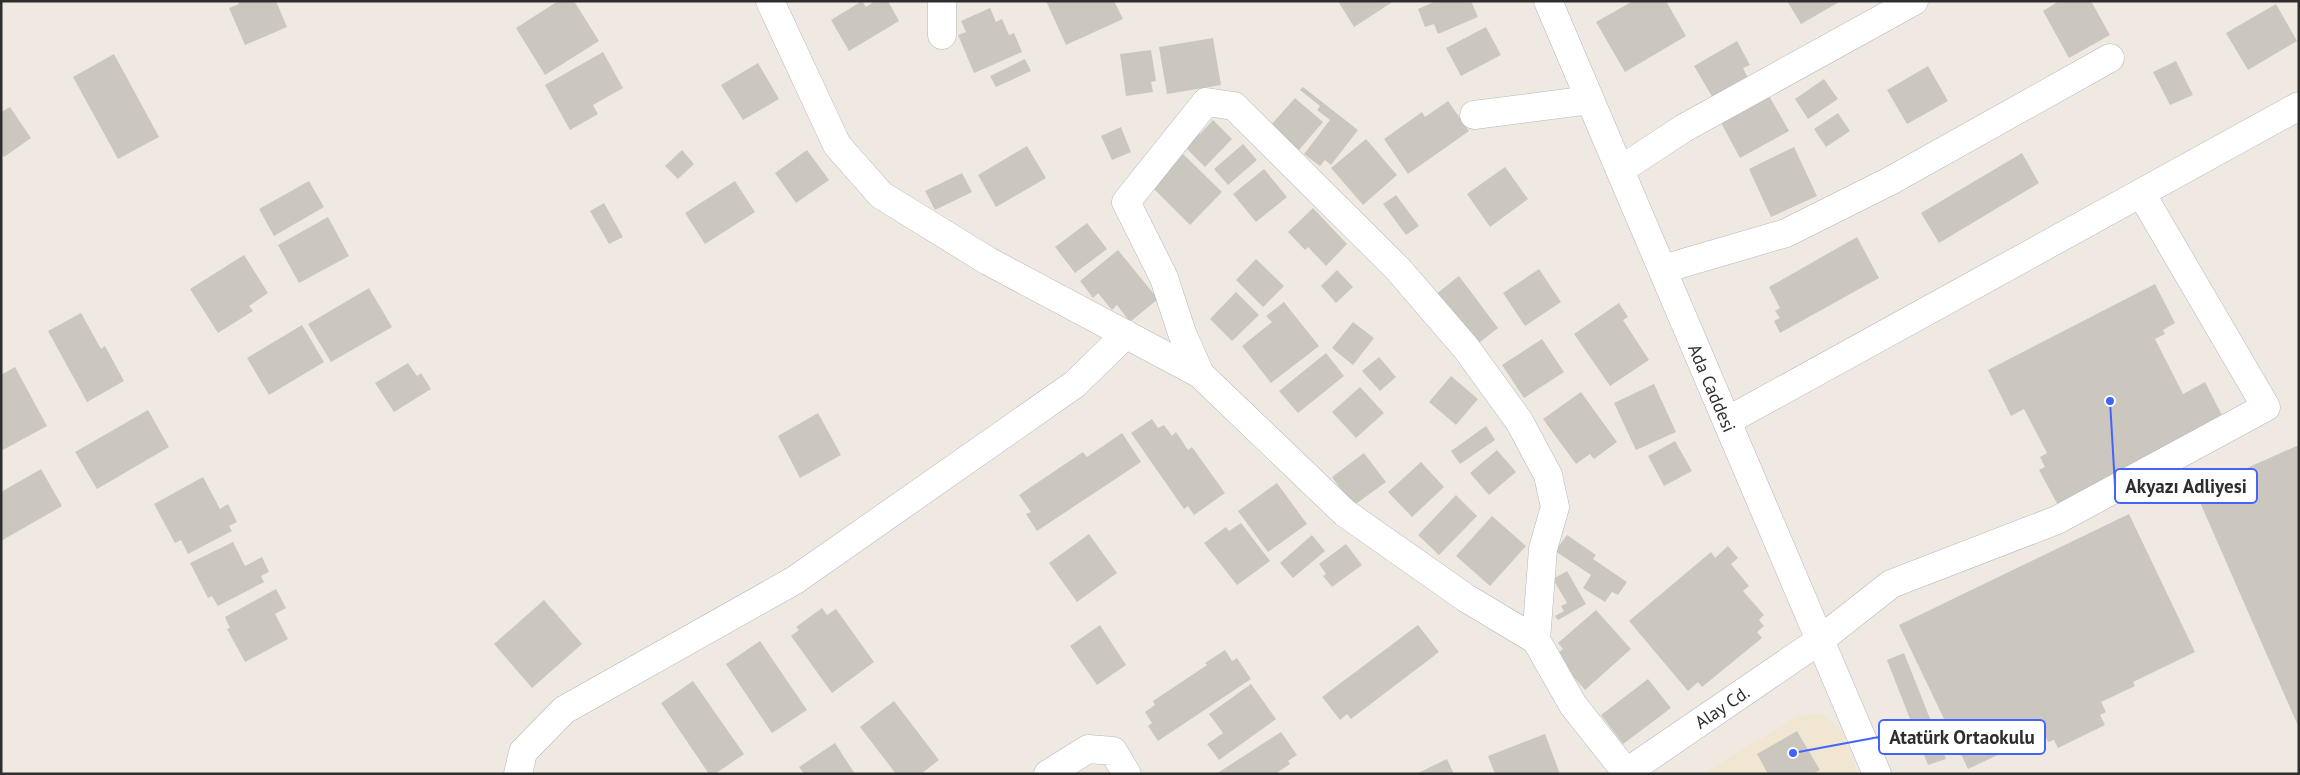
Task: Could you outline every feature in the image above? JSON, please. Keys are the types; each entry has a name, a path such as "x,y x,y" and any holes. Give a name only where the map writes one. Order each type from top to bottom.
{"street":[{"path":"770,1 837,145 882,195 988,261 1200,374 1345,513 1466,598 1536,640 1573,705 1625,773"},
{"path":"942,1 942,35"},
{"name":"Ada Caddesi","path":"1548,1 1877,774"},
{"path":"1620,170 1684,128 1914,1"},
{"path":"1662,269 1786,233 1890,181 2110,58"},
{"path":"1474,115 1590,100"},
{"path":"1200,374 1182,333 1164,278 1126,202 1206,102 1234,106 1391,262 1466,348 1519,421 1548,474 1555,507 1543,550 1536,640"},
{"path":"1727,422 2299,106"},
{"name":"Alay Cd.","path":"1625,773 1820,640 1891,584 2057,520 2266,407 2141,193"},
{"path":"518,774 524,752 564,710 795,580 1076,384 1126,334"},
{"path":"1048,774 1088,748 1113,751 1127,774"}],"shaded area":[{"path":"1821,713 1843,733 1858,774 1702,774 1797,717"}],"building":[{"path":"238,1 276,1 287,27 245,45 229,8 239,4"},
{"path":"558,1 574,1 599,41 545,75 516,28"},
{"path":"862,1 866,7 875,1 888,1 899,21 849,51 831,20"},
{"path":"1046,1 1114,1 1123,19 1066,45"},
{"path":"1338,1 1394,1 1354,27"},
{"path":"1436,1 1471,1 1478,17 1438,34 1434,24 1425,27 1418,9"},
{"path":"1633,1 1666,1 1686,36 1625,72 1596,22"},
{"path":"1787,1 1841,1 1801,24"},
{"path":"2059,1 2091,1 2110,35 2069,58 2043,11"},
{"path":"2276,4 2297,41 2248,70 2226,33"},
{"path":"990,8 996,22 1002,19 1009,35 1014,33 1022,52 974,73 958,35 966,32 961,21"},
{"path":"1486,27 1501,55 1461,76 1446,48"},
{"path":"1213,38 1221,85 1167,94 1159,47"},
{"path":"1737,41 1750,65 1743,68 1748,78 1713,98 1694,66"},
{"path":"1151,50 1156,81 1151,82 1153,92 1126,96 1120,54"},
{"path":"603,52 623,88 593,105 598,114 570,130 545,85"},
{"path":"114,54 159,137 118,159 73,77"},
{"path":"1025,59 1031,71 996,87 990,76"},
{"path":"2176,61 2193,95 2170,105 2153,72"},
{"path":"758,63 779,99 743,120 721,85"},
{"path":"1928,66 1948,101 1907,124 1887,90"},
{"path":"1824,79 1838,99 1808,119 1795,99"},
{"path":"1303,87 1358,130 1331,165 1325,160 1320,166 1304,154 1330,120 1317,110 1320,106 1300,90"},
{"path":"1768,94 1789,131 1740,158 1720,121"},
{"path":"1295,98 1323,122 1299,150 1270,126"},
{"path":"1448,101 1469,131 1408,174 1384,139 1422,112 1425,117"},
{"path":"10,107 31,138 4,157 1,153 1,112"},
{"path":"1838,113 1850,131 1826,147 1814,129"},
{"path":"1213,120 1232,139 1205,167 1182,144 1197,130 1200,134"},
{"path":"1121,127 1131,152 1112,160 1101,136"},
{"path":"1366,139 1397,175 1363,205 1331,168"},
{"path":"1243,144 1257,160 1228,185 1214,169"},
{"path":"1027,146 1046,178 996,207 978,175"},
{"path":"1794,147 1817,196 1771,217 1749,169"},
{"path":"682,150 694,164 678,179 665,166"},
{"path":"807,150 829,180 796,203 775,173"},
{"path":"2022,153 2039,183 1939,243 1921,213"},
{"path":"1183,154 1222,192 1190,225 1151,186"},
{"path":"1505,167 1528,199 1490,227 1467,194"},
{"path":"1264,169 1287,197 1256,222 1233,194"},
{"path":"962,173 972,192 935,210 925,191"},
{"path":"309,181 324,207 274,236 259,209"},
{"path":"735,181 755,212 705,244 685,213"},
{"path":"1396,195 1419,226 1406,235 1383,204"},
{"path":"604,203 623,237 609,244 590,211"},
{"path":"1313,208 1347,244 1326,266 1308,247 1305,250 1288,232"},
{"path":"328,217 349,256 299,283 278,245"},
{"path":"1087,223 1107,249 1075,273 1055,247"},
{"path":"1857,237 1879,278 1780,333 1774,321 1780,318 1775,311 1780,308 1769,287"},
{"path":"1118,250 1158,299 1130,322 1117,305 1112,310 1098,293 1093,298 1080,281"},
{"path":"244,255 268,293 249,306 253,311 218,333 190,289"},
{"path":"1256,259 1284,286 1263,307 1236,280"},
{"path":"1539,269 1561,302 1525,326 1503,293"},
{"path":"1337,270 1353,287 1336,303 1321,286"},
{"path":"1459,276 1498,328 1475,346 1435,295"},
{"path":"2155,284 2175,323 2163,330 2165,334 2155,339 2183,394 2205,382 2226,423 2060,509 2039,470 2045,467 2040,457 2047,453 2024,409 2011,416 1988,370"},
{"path":"369,288 392,327 331,362 308,324"},
{"path":"1236,292 1259,315 1232,341 1210,319"},
{"path":"1284,302 1319,346 1271,383 1242,346 1272,322 1266,316"},
{"path":"1619,303 1628,317 1623,320 1649,360 1610,386 1574,334"},
{"path":"81,313 101,349 105,346 124,381 87,402 48,331"},
{"path":"1353,322 1374,338 1353,365 1332,348"},
{"path":"302,325 324,362 269,395 247,358"},
{"path":"1542,339 1564,372 1524,398 1502,365"},
{"path":"1326,353 1344,376 1298,413 1279,391"},
{"path":"1379,357 1396,377 1380,391 1362,371"},
{"path":"408,363 417,376 421,373 431,389 394,412 375,383"},
{"path":"15,367 47,426 1,451 1,375"},
{"path":"1451,376 1478,399 1456,425 1429,402"},
{"path":"1654,384 1676,432 1636,450 1614,403"},
{"path":"1360,387 1384,413 1356,438 1332,412"},
{"path":"1581,392 1617,442 1594,459 1590,454 1576,464 1543,419"},
{"path":"148,410 169,447 97,489 75,452"},
{"path":"818,413 841,455 800,478 778,436"},
{"path":"1152,419 1158,428 1164,425 1172,436 1176,432 1188,450 1192,447 1225,493 1194,515 1188,506 1184,509 1131,433"},
{"path":"1486,426 1495,440 1460,464 1451,451"},
{"path":"1122,433 1141,462 1037,531 1026,514 1031,512 1019,495 1083,452 1087,457"},
{"path":"1675,441 1692,471 1664,486 1648,456"},
{"path":"2299,445 2299,728 2195,491"},
{"path":"1497,450 1516,472 1489,495 1470,473"},
{"path":"1364,453 1386,482 1353,506 1332,477"},
{"path":"1421,462 1444,487 1412,517 1388,492"},
{"path":"41,469 62,506 1,541 1,492"},
{"path":"203,477 220,509 228,504 237,522 229,526 232,531 188,554 181,540 175,543 154,504"},
{"path":"1277,483 1307,524 1268,552 1238,511"},
{"path":"1456,495 1477,516 1439,555 1418,535"},
{"path":"2129,514 2195,652 2133,682 2135,686 2101,702 2106,712 2100,715 2105,725 2058,748 2054,740 2048,742 2044,733 1968,769 1899,625"},
{"path":"1492,516 1526,546 1490,586 1456,556"},
{"path":"1241,523 1270,561 1237,585 1204,543 1226,527 1229,531"},
{"path":"1089,534 1117,573 1077,602 1049,563"},
{"path":"1312,535 1325,551 1293,578 1280,563"},
{"path":"1567,535 1596,555 1593,559 1627,582 1618,595 1612,592 1605,602 1583,588 1591,575 1555,551"},
{"path":"233,542 245,566 262,557 269,572 261,576 264,582 218,606 212,596 208,598 190,563"},
{"path":"1346,544 1362,565 1332,587 1323,576 1326,574 1319,564"},
{"path":"1728,546 1738,558 1731,564 1749,586 1743,591 1764,615 1759,620 1764,626 1757,632 1762,638 1702,687 1698,682 1688,691 1629,621 1711,552 1715,558"},
{"path":"1567,571 1586,604 1558,620 1555,616 1564,611 1561,606 1567,603 1553,579"},
{"path":"276,589 286,608 275,614 288,639 245,662 227,629 230,628 225,617"},
{"path":"544,600 582,644 532,688 494,644"},
{"path":"822,608 827,615 836,609 874,662 832,693 791,636 799,630 796,627"},
{"path":"1596,610 1631,649 1585,690 1555,656 1563,649 1558,643"},
{"path":"1100,625 1126,665 1097,685 1070,646"},
{"path":"1418,625 1439,652 1351,719 1347,714 1340,720 1322,697"},
{"path":"760,641 807,710 772,733 726,664"},
{"path":"1225,650 1232,661 1237,658 1251,679 1158,741 1148,726 1152,723 1145,712 1155,705 1153,701 1207,665 1205,663"},
{"path":"1904,653 1946,759 1928,765 1887,660"},
{"path":"1648,679 1671,708 1623,744 1601,715"},
{"path":"693,681 744,754 715,774 709,774 661,703"},
{"path":"1251,684 1276,719 1219,760 1207,744 1223,733 1209,714"},
{"path":"894,701 939,760 921,774 896,774 860,727"},
{"path":"1797,731 1820,770 1813,774 1768,774 1757,754"},
{"path":"1281,732 1297,755 1288,761 1290,764 1275,774 1216,774"},
{"path":"1545,734 1560,774 1495,774 1488,756"},
{"path":"835,743 855,774 804,774 799,767"},
{"path":"1447,759 1454,774 1416,774"}],"place":[{"name":"Akyazı Adliyesi","path":"2110,401"},
{"name":"Atatürk Ortaokulu","path":"1793,753"}]}
